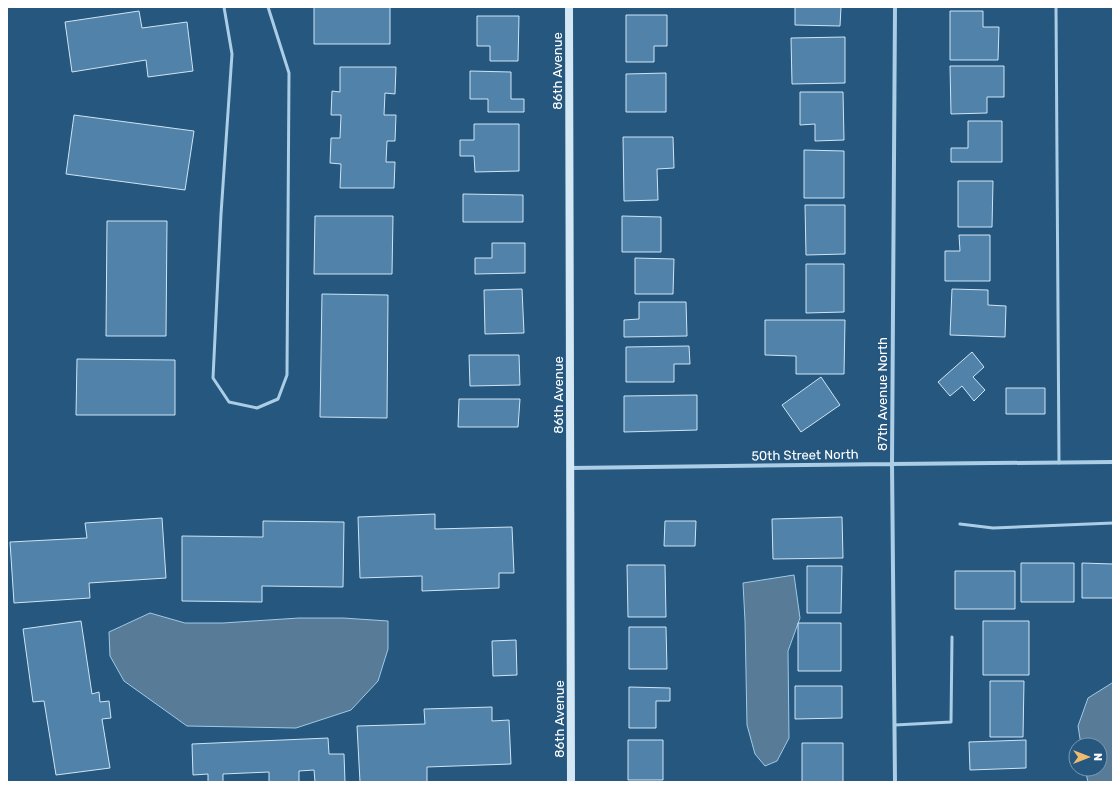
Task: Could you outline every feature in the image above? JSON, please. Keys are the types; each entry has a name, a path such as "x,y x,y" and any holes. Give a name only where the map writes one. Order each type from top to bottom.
{"street":[{"name":"86th Avenue","path":"569,7 571,782"},
{"name":"87th Avenue North","path":"895,7 892,464 895,782"},
{"name":"50th Street North","path":"570,468 1113,462"}],"lane":[{"path":"224,7 232,54 221,214 213,378 230,402 257,408 278,399 287,375 289,73 268,7"},
{"path":"1056,7 1059,463"},
{"path":"960,524 993,528 1113,523"},
{"path":"895,726 951,722 952,637"}],"water":[{"path":"794,575 800,618 788,651 789,738 777,761 765,766 755,754 747,725 743,583"},
{"path":"150,613 185,623 223,623 299,618 343,618 388,621 388,649 378,681 351,710 296,728 187,726 124,681 110,656 109,632"},
{"path":"1113,683 1113,782 1088,782 1087,777 1108,777 1108,737 1080,737 1078,726 1088,698"}],"building":[{"path":"314,7 390,7 390,44 314,44"},
{"path":"795,7 841,7 840,26 795,25"},
{"path":"139,11 142,28 187,22 193,71 148,77 146,60 72,72 65,22"},
{"path":"950,11 983,11 983,27 999,27 998,60 950,60"},
{"path":"626,15 667,15 667,46 654,46 654,62 626,62"},
{"path":"477,16 519,16 518,61 490,61 490,46 477,46"},
{"path":"845,37 845,83 792,84 791,38"},
{"path":"950,66 1004,66 1004,97 987,97 987,113 951,114"},
{"path":"340,67 396,67 395,94 385,93 384,115 396,115 395,141 387,141 386,162 395,162 394,188 340,188 341,164 330,163 331,138 340,138 341,115 331,115 332,91 340,92"},
{"path":"470,71 511,72 511,99 524,99 524,112 488,112 488,99 470,99"},
{"path":"666,73 666,112 626,112 626,74"},
{"path":"800,92 843,92 844,140 815,141 815,124 800,125"},
{"path":"74,115 194,131 185,190 66,174"},
{"path":"968,121 1002,121 1002,162 951,162 951,148 968,148"},
{"path":"474,124 519,124 519,171 475,172 474,156 460,156 460,140 474,140"},
{"path":"623,137 673,137 674,168 657,169 658,200 624,201"},
{"path":"804,150 844,151 844,198 804,198"},
{"path":"958,181 993,181 992,227 958,227"},
{"path":"463,194 523,195 523,222 463,222"},
{"path":"805,205 845,205 845,254 806,255"},
{"path":"315,216 393,216 392,274 314,274"},
{"path":"622,216 661,217 661,252 622,252"},
{"path":"107,221 167,221 166,336 106,336"},
{"path":"959,235 990,235 990,281 945,281 945,251 960,251"},
{"path":"492,243 525,243 525,273 475,274 475,258 492,258"},
{"path":"635,258 674,259 673,294 635,294"},
{"path":"806,264 844,264 844,312 806,313"},
{"path":"522,289 524,333 485,334 484,290"},
{"path":"952,289 988,290 988,305 1006,306 1005,337 950,335"},
{"path":"322,294 388,295 387,418 320,417"},
{"path":"639,302 686,302 687,336 624,337 624,320 639,319"},
{"path":"765,320 845,320 844,374 796,374 796,356 765,355"},
{"path":"689,346 690,364 674,364 674,382 626,382 626,347"},
{"path":"972,352 984,367 973,377 985,390 974,401 962,386 950,396 938,382"},
{"path":"469,355 519,355 520,385 470,386"},
{"path":"77,359 175,360 175,415 76,415"},
{"path":"821,377 840,405 801,432 782,405"},
{"path":"1006,388 1045,388 1045,414 1006,414"},
{"path":"697,395 697,430 624,432 624,396"},
{"path":"459,399 520,399 518,427 458,427"},
{"path":"435,514 435,529 512,527 514,573 499,573 499,588 422,591 422,576 360,578 358,517"},
{"path":"842,517 843,558 773,559 772,519"},
{"path":"162,518 166,578 89,583 90,598 14,603 10,542 87,538 85,523"},
{"path":"263,521 344,522 343,587 262,586 262,602 182,601 182,536 263,537"},
{"path":"665,521 696,521 695,546 664,546"},
{"path":"1021,563 1074,563 1074,602 1021,602"},
{"path":"1082,563 1113,564 1113,598 1082,598"},
{"path":"627,565 665,565 666,617 628,617"},
{"path":"807,566 842,566 841,613 807,613"},
{"path":"955,571 1015,571 1015,609 955,609"},
{"path":"81,621 92,694 99,692 100,702 109,701 111,718 102,719 110,768 56,775 44,701 33,702 23,629"},
{"path":"983,621 1029,621 1029,675 983,675"},
{"path":"798,623 841,623 841,671 798,671"},
{"path":"629,627 666,627 667,669 629,669"},
{"path":"516,640 517,675 493,676 492,641"},
{"path":"990,681 1024,681 1023,737 990,737"},
{"path":"795,686 842,686 842,718 795,719"},
{"path":"629,687 670,688 670,701 656,701 656,728 629,728"},
{"path":"492,707 492,721 509,720 511,764 427,767 427,782 360,782 357,726 425,724 424,709"},
{"path":"328,738 329,754 344,754 345,782 315,782 314,770 299,771 299,782 269,782 269,772 223,774 223,782 208,782 208,774 193,775 192,744"},
{"path":"628,740 663,740 663,780 628,780"},
{"path":"1026,740 1026,768 970,770 969,742"},
{"path":"802,743 843,743 843,782 802,782"}]}
